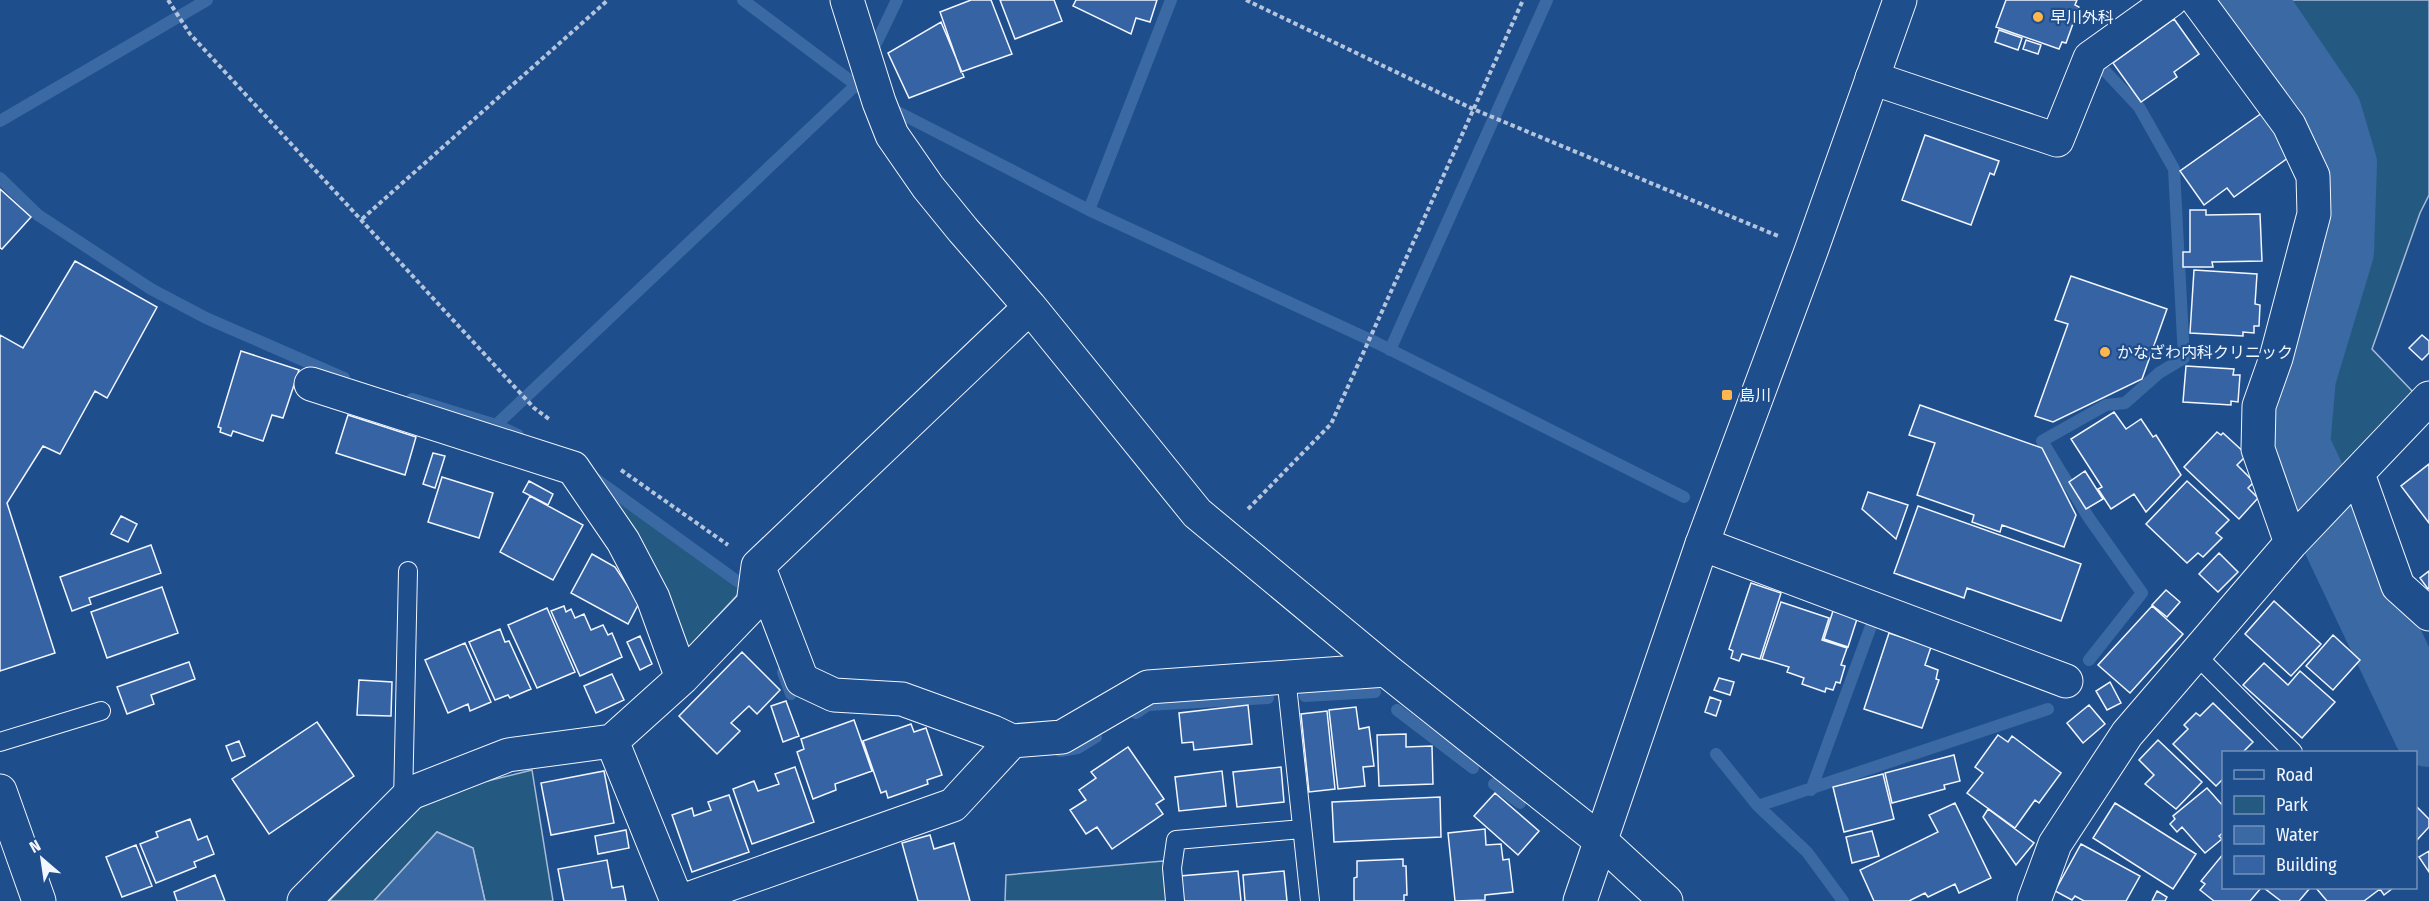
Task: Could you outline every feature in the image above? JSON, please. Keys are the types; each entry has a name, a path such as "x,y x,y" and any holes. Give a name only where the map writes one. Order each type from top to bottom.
{"street":[{"path":"847,0 879,102 892,135 928,187 956,222 1030,307 1197,513 1386,670 1600,841 1666,901"},
{"path":"1580,901 1702,544 1811,250 1900,0"},
{"path":"1872,78 2057,140 2090,58 2171,0"},
{"path":"2197,0 2289,125 2313,176 2314,214 2276,358 2259,406 2258,449 2296,538"},
{"path":"304,901 411,794 508,755 612,741 682,678 753,604 758,566 1030,307"},
{"path":"311,384 581,454 653,598 682,678"},
{"path":"2034,901 2055,844 2127,734 2296,538 2429,398"},
{"path":"2351,481 2398,586 2429,614"},
{"path":"1702,544 2066,681"},
{"path":"758,566 802,680 834,695 902,699 1012,741 1062,737 1148,687 1386,670"},
{"path":"612,741 677,901"},
{"path":"682,901 953,805 1012,741"},
{"path":"0,791 39,901"}],"lane":[{"path":"403,802 408,571"},
{"path":"2196,655 2291,751"},
{"path":"1287,676 1310,901"},
{"path":"0,742 101,711"},
{"path":"1175,901 1172,868 1176,840 1302,829"}],"path":[{"path":"168,0 190,34 534,408 581,454 758,566"},
{"path":"362,219 608,0"},
{"path":"1246,0 1473,109 1811,250"},
{"path":"1223,535 1331,424 1523,0"}],"green space":[{"path":"2278,0 2429,0 2429,195 2420,213 2372,349 2413,392 2326,485 2314,445 2318,399 2343,300 2365,234 2372,175 2366,135"},
{"path":"588,470 743,580 743,589 683,653"},
{"path":"532,770 553,901 485,901 473,848 437,832 374,901 329,901 423,804 463,787"},
{"path":"1163,861 1168,869 1172,901 1005,901 1006,875"}],"water":[{"path":"437,832 473,848 485,901 374,901"}],"building":[{"path":"971,0 991,0 1012,54 961,72 940,12"},
{"path":"1000,0 1054,0 1062,21 1015,39"},
{"path":"1076,0 1157,0 1150,22 1136,18 1131,34 1073,6"},
{"name":"早川外科","path":"2006,0 2077,0 2075,5 2079,7 2066,43 2062,42 2059,49 1996,27"},
{"path":"2174,19 2199,54 2174,72 2177,77 2141,102 2113,63"},
{"path":"941,22 964,77 909,98 888,53"},
{"path":"1999,30 2022,38 2018,50 1995,42"},
{"path":"2026,40 2041,45 2038,54 2023,49"},
{"path":"2262,113 2292,155 2234,197 2227,188 2204,205 2180,171"},
{"path":"1925,135 1999,161 1994,175 1990,173 1971,225 1902,200"},
{"path":"0,189 31,217 2,249 0,248"},
{"path":"2190,210 2206,210 2206,215 2260,214 2262,261 2212,262 2213,267 2183,267 2183,252 2190,252"},
{"path":"75,261 157,307 107,398 95,391 60,454 43,446 7,503 55,653 0,671 0,335 23,348"},
{"path":"2194,270 2257,274 2255,304 2260,305 2259,326 2254,326 2254,333 2243,332 2243,336 2190,333"},
{"name":"かなざわ内科クリニック","path":"2071,276 2167,309 2142,379 2053,422 2035,416 2068,324 2055,320"},
{"path":"2422,335 2429,341 2429,353 2422,360 2409,348"},
{"path":"241,351 299,370 283,418 272,415 263,441 233,431 231,436 220,432 221,428 218,427"},
{"path":"2186,366 2234,369 2233,375 2240,375 2238,402 2231,401 2231,405 2183,402"},
{"path":"1920,405 2042,448 2076,515 2064,547 2002,525 2000,532 1972,522 1974,515 1917,495 1935,443 1909,435"},
{"path":"2114,412 2126,429 2141,419 2153,437 2156,435 2181,475 2146,512 2134,494 2111,509 2098,489 2102,487 2071,439"},
{"path":"348,415 416,437 405,475 336,453"},
{"path":"2217,432 2221,435 2223,433 2247,455 2237,465 2254,482 2248,488 2258,498 2239,519 2184,467"},
{"path":"433,453 445,456 435,488 423,484"},
{"path":"2429,464 2429,523 2401,486"},
{"path":"2085,471 2103,499 2086,509 2069,482"},
{"path":"442,477 493,493 479,538 428,522"},
{"path":"529,481 553,494 548,505 523,492"},
{"path":"2187,481 2229,520 2216,533 2222,538 2203,557 2198,553 2187,563 2146,524"},
{"path":"1868,492 1908,505 1896,539 1862,509"},
{"path":"530,496 583,525 553,580 500,552"},
{"path":"1918,506 2081,564 2061,621 1967,588 1964,598 1894,573"},
{"path":"121,516 137,524 128,542 111,534"},
{"path":"151,545 161,573 89,598 91,604 72,611 60,577"},
{"path":"2219,553 2238,572 2218,592 2199,574"},
{"path":"592,554 615,567 639,603 628,624 571,593"},
{"path":"2429,571 2429,588 2428,589 2420,578"},
{"path":"1751,583 1781,593 1760,659 1742,654 1739,661 1731,658 1733,651 1729,649"},
{"path":"162,587 178,633 107,658 91,612"},
{"path":"2166,590 2180,602 2167,617 2152,605"},
{"path":"2274,601 2321,644 2291,676 2245,634"},
{"path":"1781,602 1829,618 1822,640 1847,648 1841,665 1845,666 1840,683 1836,682 1833,690 1826,688 1825,692 1802,684 1804,678 1787,672 1789,667 1762,659"},
{"path":"564,606 566,612 571,609 575,618 584,614 591,630 603,625 608,635 612,633 622,657 580,676 551,611"},
{"path":"2152,606 2183,634 2130,693 2098,665"},
{"path":"547,608 575,672 537,688 508,625"},
{"path":"1833,611 1857,619 1848,647 1824,639"},
{"path":"500,629 505,642 509,641 531,689 510,698 508,695 495,700 469,642"},
{"path":"1889,633 1931,647 1925,665 1938,670 1936,679 1939,680 1922,728 1864,709"},
{"path":"2333,635 2360,660 2333,690 2306,666"},
{"path":"640,636 652,664 640,670 627,642"},
{"path":"465,643 491,702 470,711 468,704 448,713 425,660"},
{"path":"742,652 780,690 757,714 749,706 731,723 740,731 717,754 679,716"},
{"path":"189,662 195,679 151,695 154,704 127,714 117,687"},
{"path":"2264,663 2288,685 2300,671 2335,702 2302,738 2243,685"},
{"path":"612,674 624,700 596,713 584,686"},
{"path":"1719,678 1734,682 1730,695 1714,690"},
{"path":"359,680 392,682 391,716 357,715"},
{"path":"2110,682 2121,703 2107,710 2096,691"},
{"path":"1710,697 1721,701 1716,716 1705,712"},
{"path":"786,701 799,736 783,742 771,706"},
{"path":"2213,703 2253,742 2244,751 2222,751 2222,780 2216,786 2173,744 2188,729 2184,725 2196,713 2200,716"},
{"path":"1248,705 1252,744 1194,750 1193,742 1182,743 1179,713"},
{"path":"2089,705 2105,724 2083,743 2067,723"},
{"path":"1356,707 1359,729 1369,727 1374,766 1363,767 1365,786 1338,789 1329,710"},
{"path":"1327,711 1335,789 1309,792 1301,714"},
{"path":"854,720 872,771 835,784 836,790 813,799 797,752 804,749 801,739"},
{"path":"317,722 354,776 269,834 232,779"},
{"path":"911,724 914,732 926,728 942,775 927,780 928,784 888,798 886,791 881,793 863,741"},
{"path":"1406,734 1406,747 1432,746 1433,784 1379,786 1377,735"},
{"path":"1998,735 2008,742 2012,736 2061,773 2039,803 2035,800 2015,828 1967,793 1983,773 1975,767"},
{"path":"2158,740 2202,782 2176,809 2145,784 2154,775 2139,760"},
{"path":"239,741 245,756 232,761 226,746"},
{"path":"1128,747 1164,799 1156,804 1163,814 1112,849 1097,827 1086,834 1070,810 1086,800 1079,790 1096,778 1091,772"},
{"path":"1954,755 1960,781 1944,785 1945,789 1892,803 1885,773"},
{"path":"795,767 814,822 752,844 733,789 754,781 758,791 779,784 775,774"},
{"path":"1281,767 1284,802 1237,807 1233,772"},
{"path":"604,771 614,823 551,835 541,783"},
{"path":"1222,771 1226,806 1179,811 1175,777"},
{"path":"1883,774 1894,819 1844,832 1833,787"},
{"path":"2207,788 2222,805 2222,834 2219,836 2222,839 2205,853 2182,827 2177,832 2170,824 2175,819 2173,816"},
{"path":"1495,793 1539,831 1518,855 1474,816"},
{"path":"729,795 749,852 692,872 672,815 692,808 694,816 711,810 708,802"},
{"path":"1440,797 1441,837 1334,842 1332,802"},
{"path":"1955,803 1991,878 1959,893 1955,884 1928,897 1925,893 1909,901 1874,901 1860,870 1938,832 1929,815"},
{"path":"2115,803 2196,854 2173,889 2093,838"},
{"path":"2417,807 2429,819 2429,827 2417,840"},
{"path":"1988,809 2034,843 2016,865 1983,817"},
{"path":"190,819 198,840 207,836 214,854 194,862 196,867 156,883 140,844 158,837 156,832"},
{"path":"1485,829 1486,845 1501,844 1503,860 1509,859 1513,892 1485,895 1485,900 1455,901 1448,833"},
{"path":"626,830 629,848 598,854 595,836"},
{"path":"1872,831 1879,856 1852,863 1846,837"},
{"path":"930,835 934,849 954,843 970,901 918,901 902,843"},
{"path":"2081,844 2140,876 2126,901 2084,901 2075,896 2072,900 2055,891"},
{"path":"136,845 152,886 122,897 106,857"},
{"path":"2429,851 2429,872 2419,857"},
{"path":"2222,855 2222,889 2260,889 2250,901 2214,901 2200,890 2205,884 2201,881"},
{"path":"1403,859 1403,866 1406,866 1407,895 1404,895 1404,901 1354,901 1357,861"},
{"path":"607,860 612,888 623,886 626,901 564,901 558,869"},
{"path":"1238,871 1241,901 1182,901 1180,876"},
{"path":"1284,871 1287,901 1245,901 1243,875"},
{"path":"215,875 225,901 177,901 174,892"},
{"path":"2265,889 2309,889 2299,901 2281,901"},
{"path":"2317,889 2380,889 2364,901 2327,901"},
{"path":"2380,889 2392,889 2384,895"},
{"path":"2157,891 2167,897 2165,901 2152,901"}],"waterway":[{"path":"0,121 207,0"},
{"path":"743,0 868,94"},
{"path":"870,56 897,0"},
{"path":"1089,210 1171,0"},
{"path":"1390,350 1547,0"},
{"path":"2249,0 2326,113 2341,164 2338,251 2300,377 2294,446 2429,731"},
{"path":"2089,660 2142,593 2089,518 2042,441 2106,405 2125,403 2159,373 2184,358 2174,169 2139,107 2106,72"},
{"path":"496,425 856,85 859,79"},
{"path":"888,107 1089,210 1377,343 1684,497"},
{"path":"0,178 38,215 151,289 206,318 344,378"},
{"path":"412,399 496,425 518,435"},
{"path":"593,477 737,581"},
{"path":"1811,790 1871,626"},
{"path":"783,672 791,694"},
{"path":"1305,696 1375,692"},
{"path":"1136,713 1148,705 1268,698"},
{"path":"1758,806 2048,709"},
{"path":"1397,710 1473,768"},
{"path":"1060,751 1078,748 1096,737"},
{"path":"1716,754 1758,806 1807,852 1843,901"},
{"path":"1494,784 1520,803"}],"place":[{"name":"早川外科","path":"2038,17"},
{"name":"かなざわ内科クリニック","path":"2105,352"},
{"name":"島川","path":"1727,395"}]}
